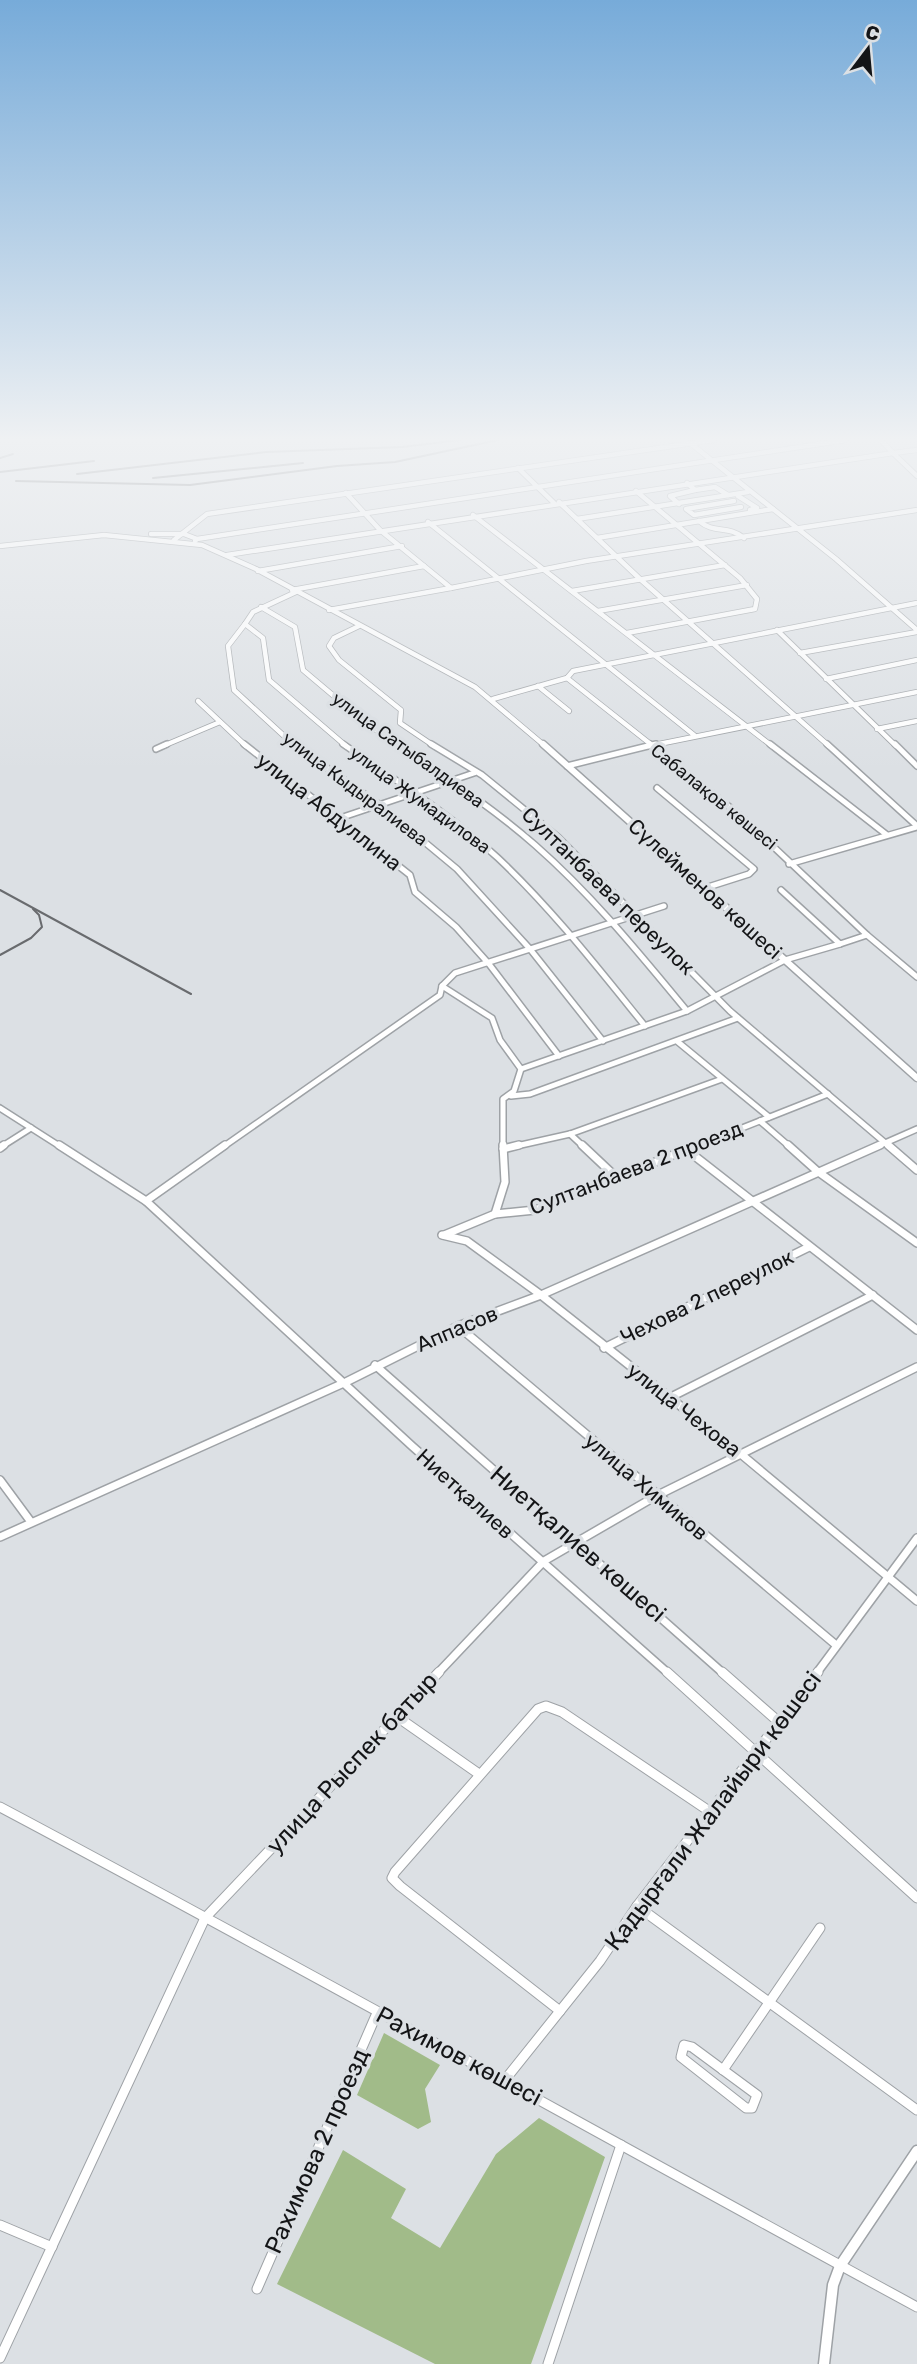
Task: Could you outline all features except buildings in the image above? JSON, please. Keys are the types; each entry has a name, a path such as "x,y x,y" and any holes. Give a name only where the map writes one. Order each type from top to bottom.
{"main road":[{"name":"Сүлейменов көшесі","path":"216,550 493,699 917,1078"},
{"path":"824,2364 833,2285 840,2266 917,2151"}],"street":[{"path":"227,555 256,550"},
{"path":"258,571 377,550"},
{"path":"407,550 451,587"},
{"path":"463,550 694,735"},
{"path":"519,550 657,654 743,726 887,835"},
{"path":"611,550 917,827"},
{"path":"329,610 544,569 667,550"},
{"path":"627,633 755,609 757,599 748,585 707,550"},
{"path":"824,550 917,631"},
{"path":"572,591 725,565"},
{"path":"245,624 253,612 294,591 424,566"},
{"path":"598,611 748,585"},
{"path":"493,699 567,678 573,671 917,603"},
{"name":"улица Сатыбалдиева","path":"261,607 295,627 303,670 367,724 453,782 535,845 612,922 687,1011"},
{"name":"улица Жумадилова","path":"245,624 263,638 269,680 331,736 415,793 497,857 572,935 645,1026"},
{"name":"улица Кыдыралиева","path":"245,624 228,646 234,690 296,747 380,805 457,869 530,949 603,1041"},
{"name":"Султанбаева переулок","path":"359,626 334,638 329,644 331,650 401,710 400,723 404,728 474,773 482,775 558,837 637,914 715,997 917,1170"},
{"path":"777,630 917,766"},
{"path":"800,653 917,631"},
{"path":"826,679 917,660"},
{"name":"Сабалақов көшесі","path":"567,678 742,817 789,859 789,864 917,977"},
{"path":"538,686 569,711"},
{"path":"567,766 694,735 917,692"},
{"name":"улица Абдуллина","path":"198,701 259,758 340,818 410,875 415,892 456,926 489,964 559,1056"},
{"path":"877,729 917,721"},
{"path":"156,749 220,722"},
{"path":"909,758 917,757"},
{"path":"340,818 474,773"},
{"path":"657,788 731,846 754,869 749,874 705,888"},
{"path":"789,864 917,827"},
{"path":"781,890 840,944"},
{"path":"146,1201 440,995 442,986 455,973 664,906"},
{"path":"521,1069 687,1011 785,960 867,935"},
{"path":"442,986 492,1018 500,1041 505,1044 521,1069 518,1084 511,1096"},
{"path":"495,1214 505,1183 499,1124 503,1099 530,1094 738,1018"},
{"path":"678,1042 769,1117"},
{"path":"503,1149 570,1134 722,1079"},
{"name":"Султанбаева 2 проезд","path":"442,1235 495,1214 535,1210 828,1094"},
{"name":"Ниетқалиев","path":"0,1108 146,1201 285,1331 346,1382 422,1455 758,1752 917,1898"},
{"path":"760,1121 817,1171 917,1243"},
{"path":"0,1148 31,1128"},
{"name":"Аппасов","path":"0,1537 346,1382 374,1365 458,1326 541,1295 750,1200 917,1129"},
{"path":"570,1134 617,1178"},
{"path":"687,1150 917,1330"},
{"path":"467,1241 470,1226"},
{"name":"улица Чехова","path":"442,1235 467,1241 541,1295 604,1348 742,1455 917,1601"},
{"name":"Чехова 2 переулок","path":"604,1348 809,1247"},
{"path":"669,1398 873,1296"},
{"name":"улица Химиков","path":"458,1326 656,1496 836,1645"},
{"name":"Ниетқалиев көшесі","path":"374,1365 780,1723"},
{"name":"улица Рыспек батыр","path":"0,2358 205,1918 544,1561 656,1496 917,1367"},
{"path":"0,1480 30,1522"},
{"name":"Қадырғали Жалайыри көшесі","path":"504,2081 560,2011 709,1811 758,1752 917,1538"},
{"path":"560,2011 393,1878 479,1774 538,1709 546,1706 562,1712 709,1811"},
{"path":"396,1716 479,1774"},
{"name":"Рахимов көшесі","path":"0,1807 256,1943 377,2013 917,2307"},
{"path":"637,1906 917,2110"},
{"path":"723,2070 820,1928"},
{"name":"Рахимова 2 проезд","path":"257,2289 377,2013"},
{"path":"684,2045 692,2047 723,2070 757,2095 752,2108 746,2108 681,2057 684,2045"},
{"path":"548,2364 621,2145"},
{"path":"0,2225 52,2247"}],"green space":[{"path":"384,2033 440,2065 425,2089 431,2122 418,2129 357,2095"},
{"path":"539,2118 605,2157 531,2364 435,2364 277,2284 343,2150 406,2189 391,2218 440,2248 496,2154"}],"railway":[{"path":"0,890 191,994"},
{"path":"0,955 31,938 42,927 39,915 33,909"}]}
